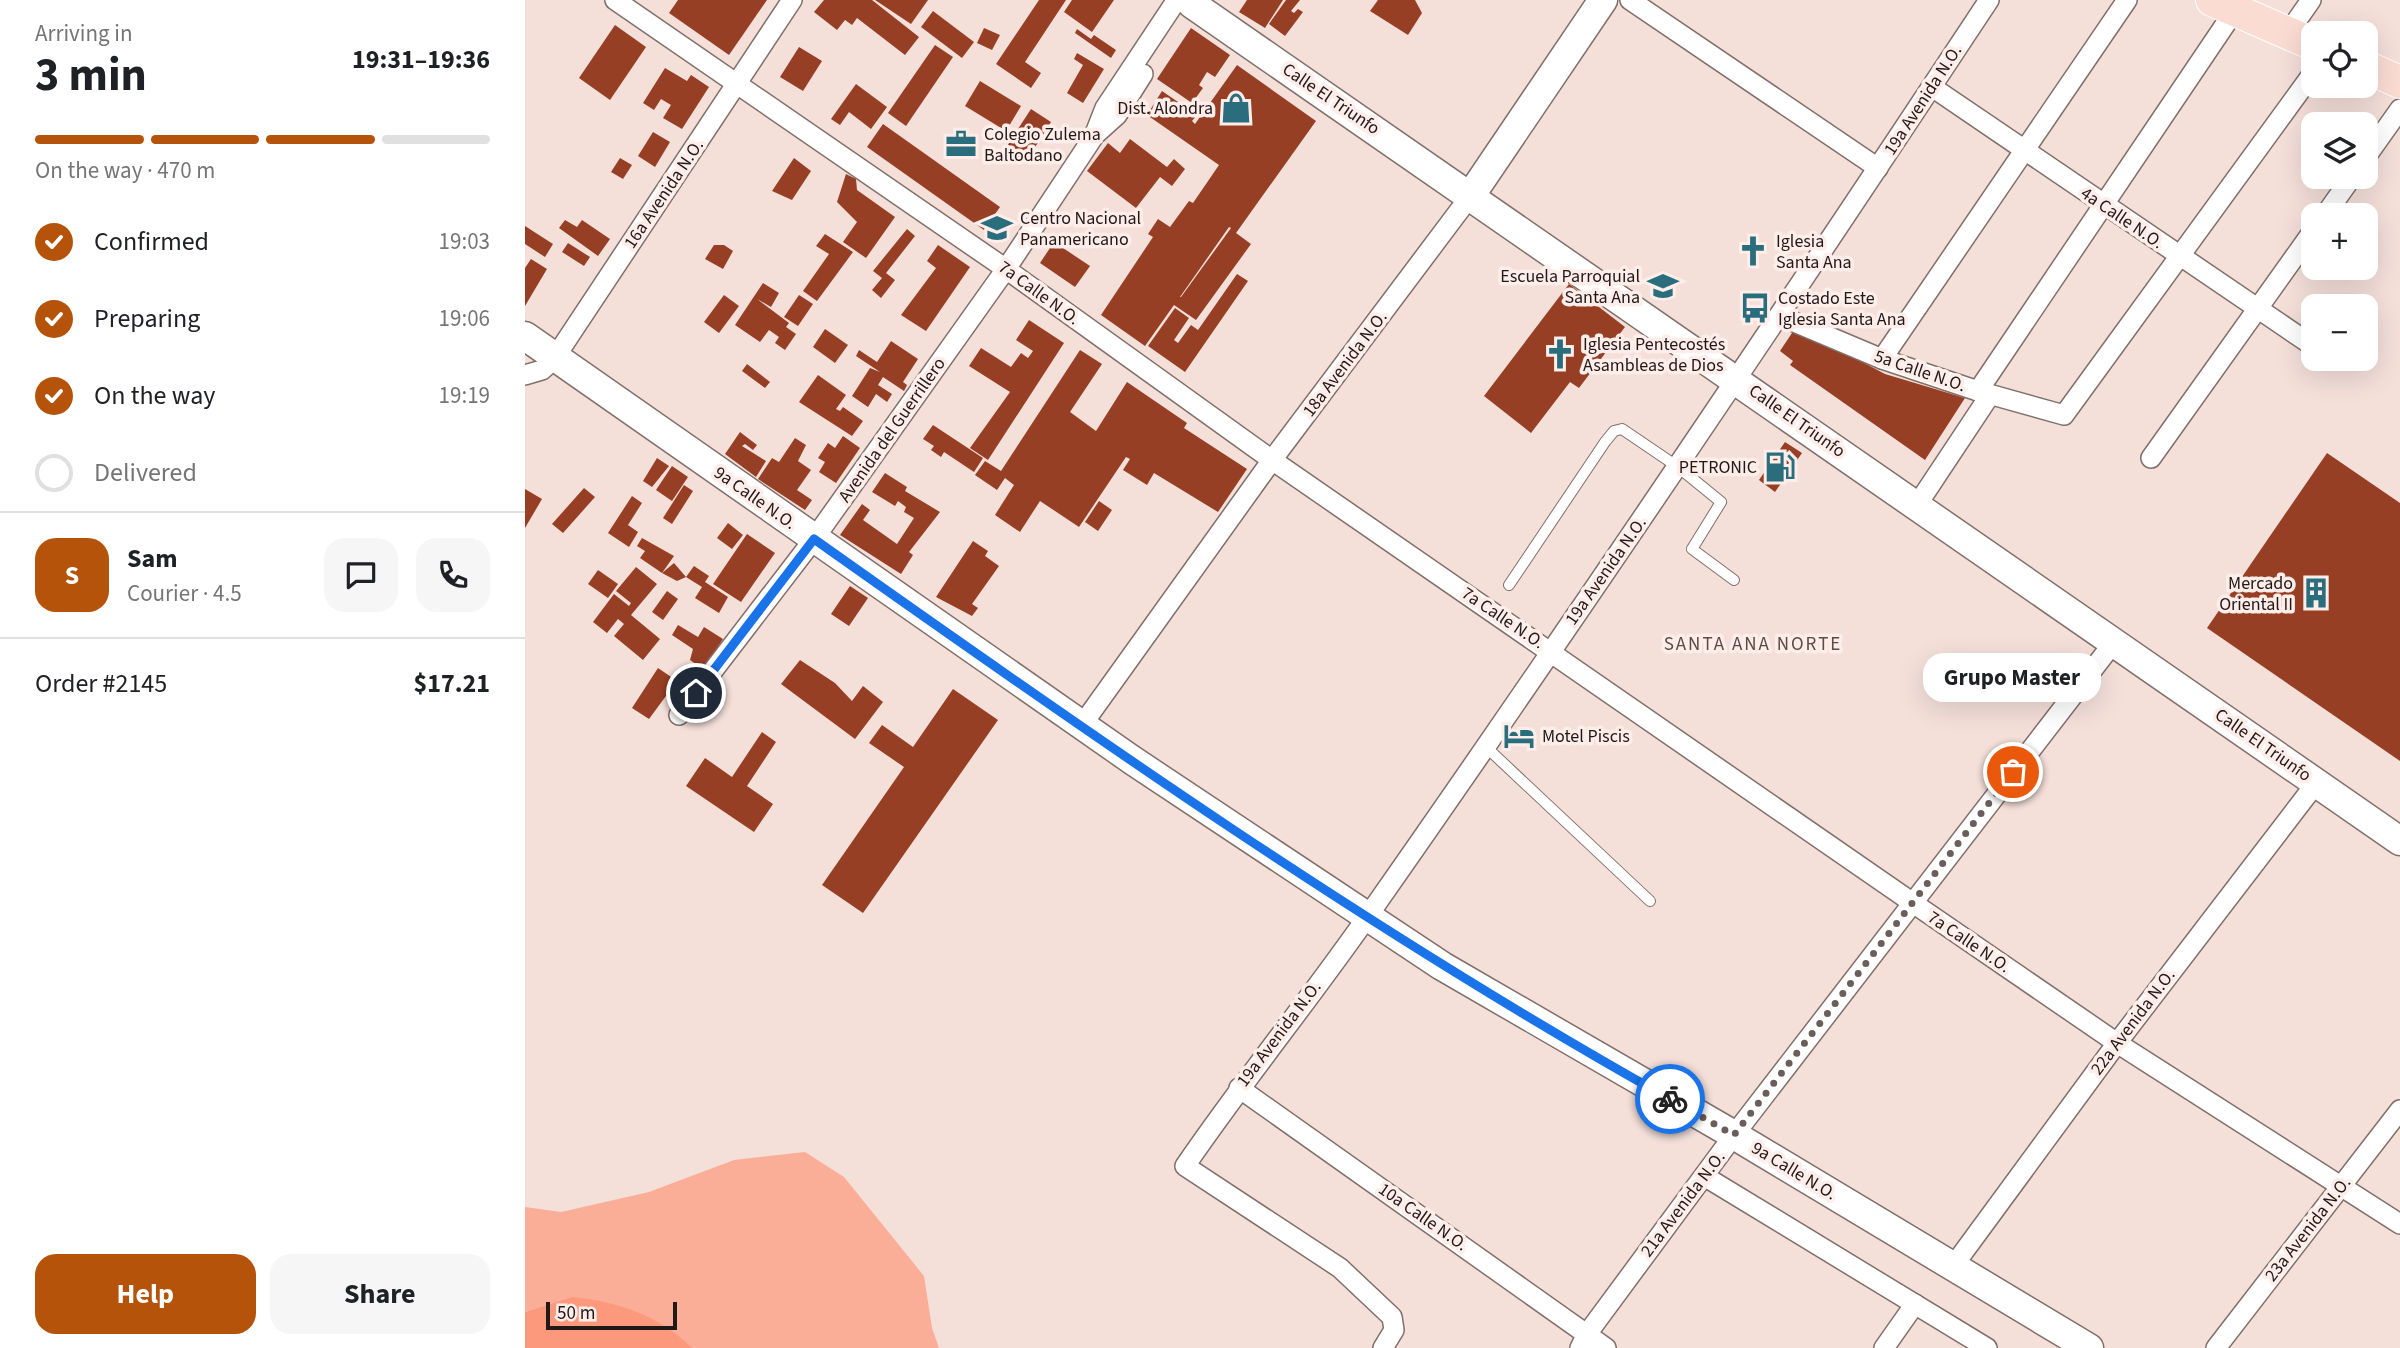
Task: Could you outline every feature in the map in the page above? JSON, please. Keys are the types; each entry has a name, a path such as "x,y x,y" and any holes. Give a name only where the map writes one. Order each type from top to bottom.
{"main road":[{"path":"2224,5 2301,39"},
{"path":"2378,72 2400,82"}],"street":[{"name":"7a Calle N.O.","path":"615,0 1006,269 1272,460 2117,1043 2400,1224"},
{"name":"16a Avenida N.O.","path":"525,375 542,370 555,359 792,0"},
{"name":"18a Avenida N.O.","path":"1082,725 1272,460 1471,195 1603,0"},
{"path":"1630,0 1878,168"},
{"name":"19a Avenida N.O.","path":"1383,1348 1394,1330 1392,1317 1340,1268 1185,1166 1239,1088 1367,918 1678,467 1989,0"},
{"path":"1882,359 2127,0"},
{"path":"2306,21 2311,0"},
{"name":"Calle El Triunfo","path":"1185,2 1471,195 2400,841"},
{"name":"Avenida del Guerrillero","path":"679,715 814,539 1006,269 1094,136 1105,108 1185,2"},
{"path":"1917,505 2224,5"},
{"name":"4a Calle N.O.","path":"1932,87 2023,152 2301,338"},
{"path":"2180,257 2301,90"},
{"path":"2378,140 2400,109"},
{"path":"2151,458 2301,248"},
{"name":"5a Calle N.O.","path":"1780,316 1882,359 1984,393 2064,415 2180,257"},
{"name":"9a Calle N.O.","path":"525,335 555,359 1082,725 1442,967 1734,1135 2089,1348"},
{"name":"21a Avenida N.O.","path":"1583,1341 1734,1135 2113,642"},
{"name":"22a Avenida N.O.","path":"1954,1265 2117,1043 2317,782"},
{"name":"10a Calle N.O.","path":"1239,1088 1583,1341 1606,1348"},
{"name":"23a Avenida N.O.","path":"2216,1348 2400,1110"},
{"path":"1705,1176 1987,1348"},
{"path":"1884,1348 1915,1304"}],"lane":[{"path":"1509,585 1614,431 1622,429 1678,467 1721,502 1692,549 1734,580"},
{"path":"1485,746 1650,901"}],"shaded area":[{"path":"805,1152 844,1177 924,1276 932,1328 939,1348 691,1348 571,1297 525,1312 525,1207 561,1212 649,1192 734,1160"},
{"path":"571,1297 620,1306 651,1318 692,1348 525,1348 525,1312"}],"building":[{"path":"678,0 767,0 729,55 669,13"},
{"path":"824,0 872,0 919,37 905,55 857,18 852,25 845,20 837,30 814,12"},
{"path":"875,0 928,0 911,24"},
{"path":"1039,0 1066,0 1025,62 1041,73 1031,88 996,64"},
{"path":"1072,0 1114,0 1092,32 1064,12"},
{"path":"1247,0 1283,0 1265,28 1239,12"},
{"path":"1286,0 1300,0 1291,11 1294,13 1298,9 1303,12 1285,36 1269,24"},
{"path":"1378,0 1415,0 1422,13 1408,35 1370,11"},
{"path":"933,11 974,42 962,58 921,27"},
{"path":"615,25 646,47 610,100 579,78"},
{"path":"984,28 1000,35 992,50 977,43"},
{"path":"1191,28 1230,55 1215,77 1207,72 1199,85 1203,88 1192,103 1157,79"},
{"path":"1077,29 1091,39 1094,35 1116,50 1111,58 1075,33"},
{"path":"935,45 953,57 906,126 888,113"},
{"path":"799,47 822,61 803,91 780,77"},
{"path":"1077,53 1104,69 1083,103 1067,93 1083,65 1074,59"},
{"path":"1237,65 1316,121 1236,233 1251,244 1196,320 1174,305 1145,346 1101,315 1153,237 1148,234 1158,219 1170,227 1189,201 1193,203 1219,165 1147,115 1162,91 1197,115 1192,121 1195,124","holes":["1229,227 1231,228 1181,297 1180,297"]},
{"path":"665,68 687,81 691,75 709,87 682,129 663,118 671,105 661,99 654,110 643,103"},
{"path":"980,81 1021,106 1006,131 965,106"},
{"path":"856,84 887,107 871,129 849,112 840,125 831,119"},
{"path":"1031,109 1051,122 1025,163 1005,149"},
{"path":"883,124 1000,207 984,230 867,147"},
{"path":"653,132 670,142 655,167 638,156"},
{"path":"1130,139 1167,167 1174,159 1185,169 1172,186 1160,177 1136,208 1087,171 1108,143 1120,153"},
{"path":"620,158 632,165 623,179 611,172"},
{"path":"794,158 811,171 792,200 772,191"},
{"path":"846,174 856,179 857,190 895,217 866,258 843,242 857,222 837,202"},
{"path":"565,220 577,227 582,220 610,239 598,256 559,228"},
{"path":"525,226 553,244 545,257 525,244"},
{"path":"907,229 915,236 886,273 895,280 881,298 872,290 882,278 873,271"},
{"path":"825,234 853,252 817,301 803,291 829,254 816,246"},
{"path":"1054,242 1090,266 1075,287 1040,263"},
{"path":"568,243 590,257 584,266 562,252"},
{"path":"714,245 724,245 733,251 723,269 705,259"},
{"path":"938,245 970,267 926,331 901,315 936,268 927,261"},
{"path":"531,259 547,269 525,306 525,268"},
{"path":"1237,274 1248,281 1185,372 1148,346 1175,308 1189,318 1174,340 1178,343 1191,325 1198,330"},
{"path":"763,283 779,293 771,307 757,299 789,323 786,327 796,334 785,350 775,343 779,337 769,330 760,342 735,325"},
{"name":"Iglesia Pentecostés Asambleas de Dios","path":"1569,284 1625,327 1579,388 1570,382 1531,433 1484,396"},
{"path":"724,295 739,306 719,333 704,322"},
{"path":"799,295 813,304 798,326 784,317"},
{"path":"1029,320 1064,343 988,460 970,448 1010,392 969,366 981,348 1011,367 1021,353 1028,358 1033,351 1016,340"},
{"path":"1796,327 1885,374 1965,398 1925,460 1790,365 1793,361 1780,351"},
{"path":"825,329 848,345 835,363 813,347"},
{"path":"891,341 918,359 903,382 907,385 904,391 883,377 878,385 892,394 887,402 876,394 868,407 852,396 870,368 880,372 856,356 859,350 877,362"},
{"path":"1080,350 1102,364 1070,412 1096,431 1127,382 1187,423 1184,428 1247,469 1218,512 1154,473 1147,485 1123,470 1130,459 1126,457 1079,527 1040,501 1020,532 995,515 1014,485 1005,478 997,490 975,475 985,461 1001,471"},
{"path":"747,364 770,382 765,388 742,371"},
{"path":"818,375 846,395 836,409 840,411 843,407 863,421 852,436 799,402"},
{"path":"933,425 983,458 974,472 944,452 941,457 931,450 934,446 923,439"},
{"path":"740,432 757,445 753,450 745,444 742,446 766,461 756,477 725,454"},
{"path":"843,436 860,448 836,483 819,472 825,462 818,458 828,443 835,448"},
{"path":"795,438 806,445 798,461 811,470 797,490 812,500 805,510 758,479 772,458 779,462"},
{"name":"PETRONIC","path":"1785,442 1802,453 1775,492 1759,480"},
{"name":"Mercado Oriental II","path":"2327,453 2400,503 2400,761 2207,628"},
{"path":"657,458 669,466 652,487 643,481"},
{"path":"672,466 688,477 672,501 656,490"},
{"path":"885,473 907,487 905,491 940,512 909,552 913,555 901,574 840,535 862,504 870,510 863,520 897,544 914,518 904,512 906,507 898,501 895,506 872,492"},
{"path":"684,485 693,491 672,524 663,518"},
{"path":"584,488 595,497 563,533 552,524"},
{"path":"525,489 542,499 525,528"},
{"path":"632,496 642,503 628,525 638,532 629,547 608,533"},
{"path":"1099,501 1112,510 1098,531 1085,522"},
{"path":"728,523 743,535 732,549 717,538"},
{"path":"747,534 775,553 741,602 713,584"},
{"path":"642,538 674,556 662,573 640,558 645,551 637,546"},
{"path":"973,541 988,551 985,556 999,566 972,604 978,608 972,616 936,597"},
{"path":"674,563 686,577 677,581 662,573"},
{"path":"694,566 709,576 705,582 728,597 719,613 695,598 702,587 686,577"},
{"path":"636,567 657,584 631,615 660,639 643,660 614,636 624,624 618,619 607,633 593,622 614,594 629,606 631,603 616,591"},
{"path":"598,570 618,584 608,598 588,584"},
{"path":"850,586 868,598 849,626 831,614"},
{"path":"667,591 678,599 663,620 652,612"},
{"path":"678,625 698,637 704,627 723,639 703,669 690,660 693,649 672,635"},
{"path":"800,660 835,683 852,701 863,686 883,702 855,739 781,684"},
{"path":"658,668 677,681 649,719 632,708"},
{"path":"953,689 998,720 863,913 822,885 904,767 869,743 882,725 913,747"},
{"path":"762,732 776,742 747,786 773,804 754,832 686,786 705,758 732,777"}],"way so far":[{"path":"1670,1099 1734,1135 2013,772"}],"place":[{"name":"Dist. Alondra","path":"1236,108"},
{"name":"Colegio Zulema Baltodano","path":"961,144"},
{"name":"Centro Nacional Panamericano","path":"997,228"},
{"name":"Iglesia Santa Ana","path":"1753,251"},
{"name":"Escuela Parroquial Santa Ana","path":"1663,286"},
{"name":"Costado Este Iglesia Santa Ana","path":"1755,308"},
{"name":"Iglesia Pentecostés Asambleas de Dios","path":"1560,354"},
{"name":"PETRONIC","path":"1780,467"},
{"name":"Mercado Oriental II","path":"2316,593"},
{"name":"Motel Piscis","path":"1519,736"},
{"name":"Grupo Master","path":"2013,772"}],"district":[{"name":"SANTA ANA NORTE","path":"1753,644"}],"route":[{"path":"696,693 814,539 1132,760 1367,918 1442,967 1670,1099"}]}
